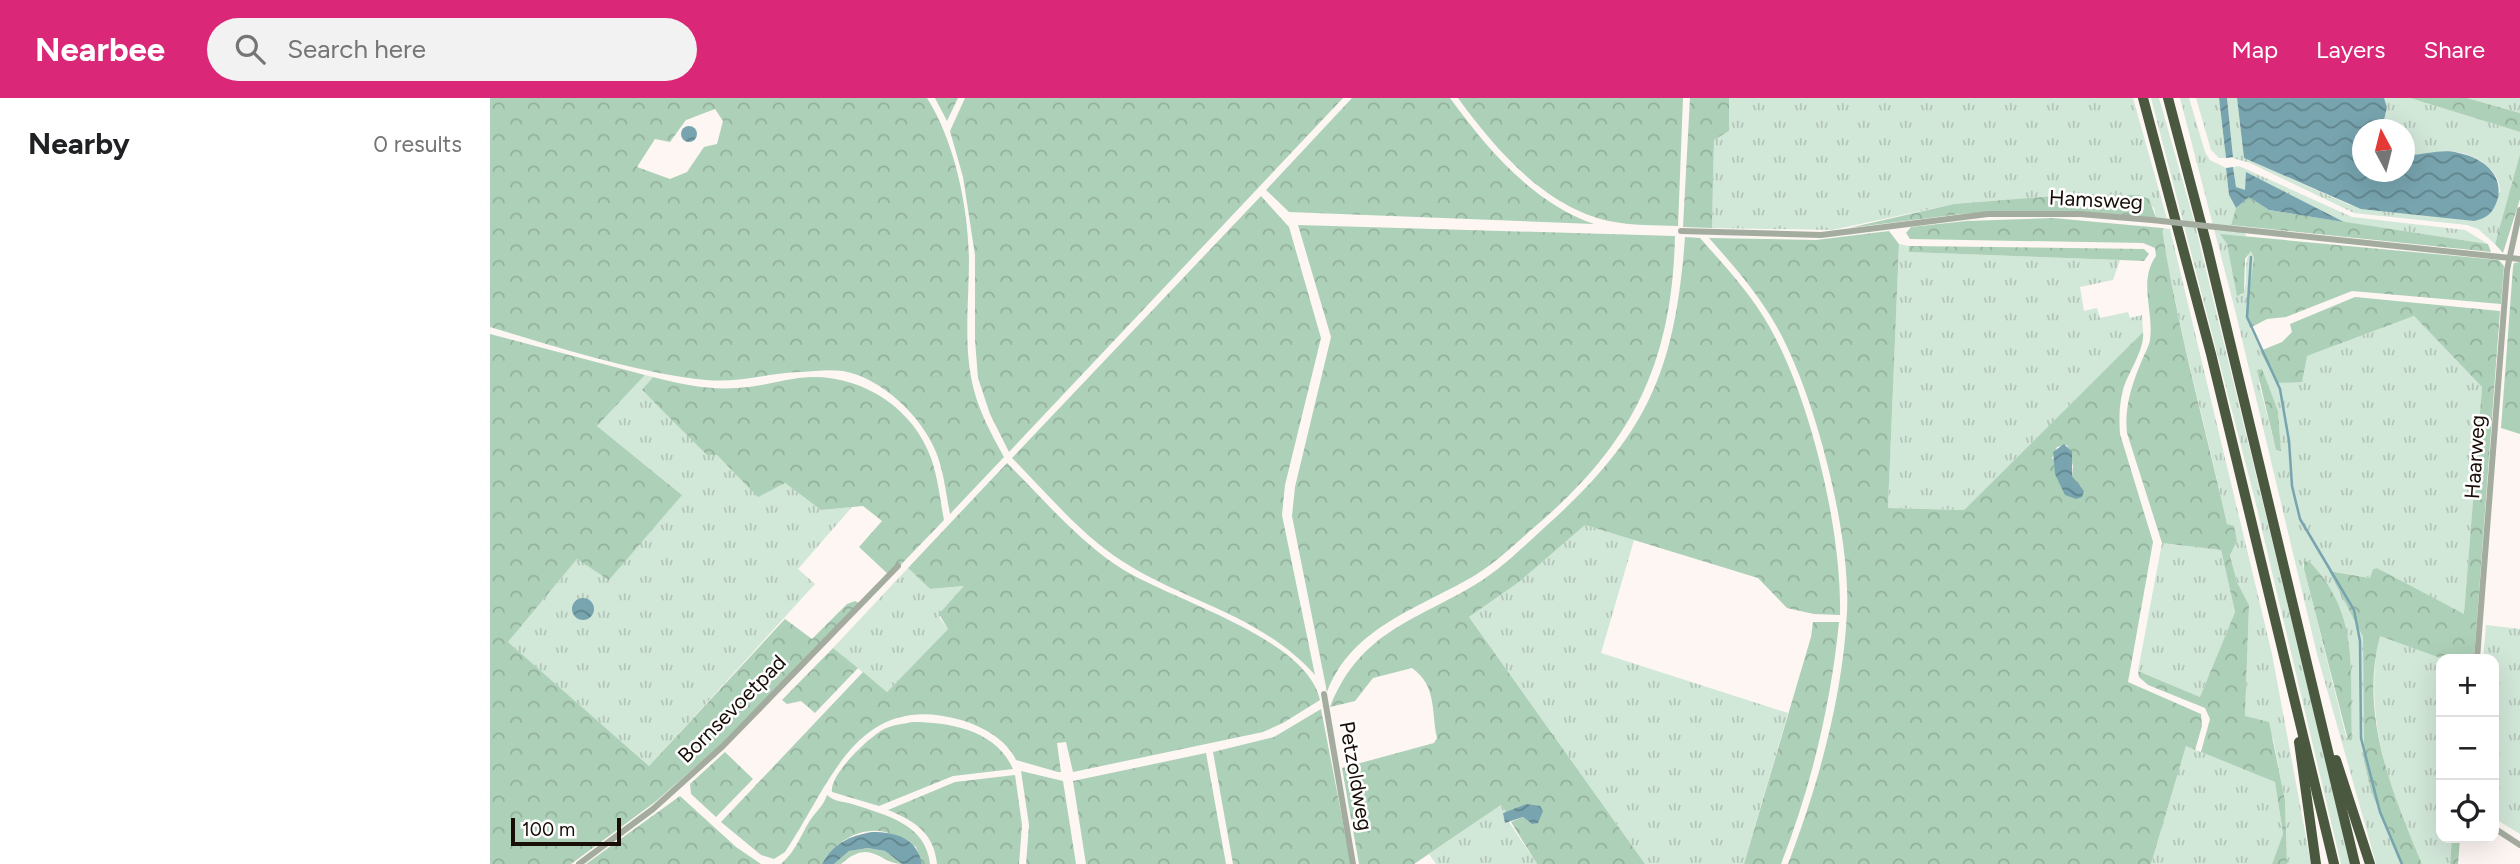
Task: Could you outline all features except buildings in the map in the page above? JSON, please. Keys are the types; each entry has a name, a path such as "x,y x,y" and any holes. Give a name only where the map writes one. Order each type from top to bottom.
{"highway":[{"path":"2143,98 2207,341 2334,864"},
{"path":"2168,98 2207,246 2355,864"},
{"path":"2296,706 2301,774 2316,864"},
{"path":"2319,711 2370,864"}],"street":[{"name":"Haarweg","path":"2477,654 2509,258 2520,210"},
{"name":"Hamsweg","path":"1681,231 1821,235 1987,214 2080,214 2520,259"},
{"name":"Bornsevoetpad","path":"579,864 653,809 723,746 898,566"},
{"name":"Petzoldweg","path":"1324,694 1353,864"},
{"path":"2499,831 2520,845"}],"green space":[{"path":"490,98 927,98 945,134 963,197 969,259 968,348 973,388 984,418 1004,457 950,514 939,460 930,439 899,401 886,390 858,375 827,370 730,380 680,377 570,351 490,327","holes":["715,109 723,121 717,144 704,147 687,172 670,179 637,167 655,139 670,142 686,120"]},
{"path":"935,98 958,98 947,121"},
{"path":"965,98 1343,98 1009,452 990,414 978,378 975,255 963,177 950,131"},
{"path":"1352,98 1450,98 1496,155 1531,188 1572,215 1594,224 1289,212 1266,190"},
{"path":"1458,98 1683,98 1678,226 1635,225 1609,221 1564,203 1543,189 1505,156"},
{"path":"1690,98 1729,98 1729,131 1714,140 1712,228 1683,227"},
{"path":"1729,98 2133,98 2167,219 2156,218 2154,208 2139,195 2079,194 1954,204 1832,230 1712,228 1714,140 1729,131"},
{"path":"2151,98 2159,98 2194,221 2351,864 2341,864 2254,496"},
{"path":"2180,98 2189,98 2205,152 2210,160 2226,168 2229,195 2236,208 2231,225 2242,227 2246,236 2221,235 2227,243 2241,296 2251,250 2254,258 2246,312 2250,328 2277,382 2307,356 2414,316 2482,387 2464,615 2377,568 2373,569 2371,578 2330,571 2363,637 2364,761 2371,791 2400,864 2376,864 2317,654 2235,310","holes":["2265,379 2278,411 2281,451 2276,450 2259,383","2309,561 2325,581 2344,623 2350,668 2347,740 2304,569 2303,564"]},
{"path":"2196,98 2219,98 2226,158 2219,158 2211,150"},
{"path":"2227,98 2237,98 2244,158 2350,205 2474,221 2500,192 2499,184 2491,170 2478,159 2462,153 2415,155 2415,119 2384,119 2387,107 2384,98 2410,98 2520,132 2520,154 2495,244 2478,229 2467,225 2354,213 2250,163 2229,157 2233,156"},
{"path":"2410,98 2467,98 2520,113 2520,132"},
{"path":"2467,98 2520,98 2520,113"},
{"path":"2520,154 2520,199 2503,253 2495,244"},
{"path":"2239,166 2352,217 2465,230 2488,244 2344,222 2247,173 2245,191 2236,187 2233,167"},
{"path":"2079,194 2139,195 2149,199 2156,218 2022,211 1961,214 1849,228 1954,204"},
{"path":"1261,196 1289,227 1321,338 1285,485 1282,515 1315,675 1294,654 1271,637 1147,575 1107,551 1078,526 1012,458"},
{"path":"2249,197 2269,210 2488,244 2491,252 2231,225 2236,208"},
{"path":"2053,218 2162,228 2183,339 2227,524 2234,526 2237,541 2230,555 2237,582 2249,605 2245,716 2269,722 2285,800 2287,864 2272,864 2283,834 2275,782 2201,752 2210,719 2205,708 2148,685 2139,677 2138,671 2200,697 2235,612 2221,550 2162,543 2127,433 2130,396 2150,340 2147,286 2156,256 2155,248 2143,243 1910,239 1906,233 1911,227 1966,221"},
{"path":"1298,225 1675,236 1672,283 1665,326 1654,365 1639,401 1619,435 1595,467 1565,499 1491,564 1390,621 1371,635 1338,669 1327,692 1292,516 1295,487 1331,337"},
{"path":"2162,228 2170,229 2272,654 2311,864 2287,864 2285,800 2273,738 2245,716 2249,605 2237,582 2230,554 2237,541 2234,527 2227,524 2184,339"},
{"path":"1889,231 1899,244 1888,508 1964,510 2143,332 2141,346 2123,390 2120,412 2120,434 2153,542 2128,682 2201,714 2202,726 2195,750 2186,746 2151,864 1788,864 1819,772 1840,676 1847,612 1843,543 1816,422 1789,350 1759,299 1709,238 1816,240","holes":["2067,445 2073,466 2072,476 2084,494 2052,458 2057,447"]},
{"path":"2220,234 2499,260 2504,266 2501,304 2352,291 2286,317 2267,319 2250,328 2246,311 2254,258 2251,251 2245,259 2244,293 2237,296 2227,244"},
{"path":"1685,237 1700,238 1737,280 1762,314 1784,356 1798,391 1821,467 1836,545 1840,615 1814,614 1787,608 1758,578 1585,525 1519,582 1469,617 1645,864 1537,864 1511,822 1523,817 1532,824 1526,804 1506,812 1501,805 1414,864 1359,864 1342,768 1434,743 1437,738 1432,699 1426,683 1412,668 1373,678 1355,701 1330,707 1341,683 1369,648 1386,635 1477,584 1507,561 1580,494 1608,462 1631,431 1650,398 1663,364 1673,326"},
{"path":"1899,244 1909,246 1909,252 2120,260 2113,280 2080,287 2084,311 2097,308 2100,318 2128,312 2130,318 2142,315 2143,332 1964,510 1888,508"},
{"path":"1909,246 2144,249 2149,254 2144,261 1909,252"},
{"path":"2520,262 2520,434 2501,428 2513,267 2514,263"},
{"path":"2355,297 2500,311 2474,654 2436,654 2436,656 2380,636 2375,665 2373,694 2382,752 2400,809 2422,864 2400,864 2371,791 2364,761 2363,637 2329,571 2370,578 2373,569 2377,568 2464,614 2482,387 2414,316 2307,356 2302,382 2277,383 2260,351 2282,342 2292,332 2290,324"},
{"path":"490,334 645,375 597,426 682,495 609,580 577,559 508,642 649,766 785,619 812,639 847,604 855,601 863,605 800,671 715,750 655,802 571,864 490,864"},
{"path":"2262,369 2278,411 2281,451 2276,450 2257,370"},
{"path":"645,375 653,377 642,391 717,455 758,496 785,483 821,510 852,507 798,569 815,584 649,766 508,642 577,559 681,494 597,426"},
{"path":"653,377 716,388 746,387 811,377 830,378 867,389 899,410 923,440 931,458 944,520 890,576 859,547 882,521 863,506 821,510 785,483 758,497 717,455 707,455 642,390"},
{"path":"1007,463 1073,530 1116,565 1138,578 1232,621 1290,657 1310,677 1320,700 1263,732 1073,772 1066,742 1057,743 1061,772 1058,772 1016,760 1000,740 961,720 925,714 896,718 871,731 851,749 833,772 785,852 774,859 761,855 721,822 863,672 887,692 948,629 939,614 964,586 930,589 908,568"},
{"path":"1585,525 1634,540 1601,653 1788,713 1744,864 1645,864 1469,617 1519,582"},
{"path":"2162,543 2221,550 2235,612 2200,697 2138,671"},
{"path":"2309,561 2326,581 2345,623 2351,667 2352,739 2348,740 2304,569 2304,562"},
{"path":"908,568 930,589 965,586 939,617 948,629 887,692 833,648"},
{"path":"1813,622 1839,622 1825,714 1802,805 1781,864 1744,864 1811,637"},
{"path":"2486,625 2520,629 2520,834 2499,821 2499,654 2483,654"},
{"path":"2379,635 2436,656 2436,843 2452,843 2450,864 2422,864 2399,807 2382,752 2377,725 2375,667"},
{"path":"833,648 858,668 815,713 801,701 787,704 782,700"},
{"path":"1321,709 1351,864 1233,864 1213,752 1274,737"},
{"path":"912,722 956,727 984,737 1005,756 1013,769 953,776 879,806 832,792 843,767 877,733"},
{"path":"2186,746 2275,782 2283,834 2272,864 2151,864"},
{"path":"725,752 753,779 716,817 691,794 690,784"},
{"path":"1206,753 1226,864 1086,864 1073,781"},
{"path":"1021,771 1063,781 1076,864 1026,864 1029,825"},
{"path":"1015,775 1022,825 1019,864 937,864 932,844 922,830 888,810 955,782"},
{"path":"827,795 891,817 913,830 927,850 930,864 922,864 916,847 893,834 875,831 848,838 833,849 822,864 781,864 794,849"},
{"path":"680,796 736,847 761,864 586,864"},
{"path":"1501,805 1506,812 1503,813 1537,864 1436,864 1429,854"},
{"path":"2452,843 2460,843 2458,864 2450,864"},
{"path":"868,848 885,851 902,864 868,852 851,856 841,864 834,864 849,851"}],"water":[{"path":"2219,98 2227,98 2233,157 2226,158"},
{"path":"2237,98 2384,98 2387,107 2384,119 2352,119 2352,182 2415,182 2415,154 2446,151 2468,155 2484,164 2495,176 2499,192 2488,215 2474,221 2361,209 2244,158"},
{"path":"686,126 692,126 697,134 695,140 686,142 681,137 681,131"},
{"path":"2233,167 2236,187 2245,190 2246,172 2344,222 2269,210 2249,197 2236,208 2229,195 2226,168"},
{"path":"2064,444 2072,452 2072,476 2084,491 2082,497 2076,499 2065,495 2055,474 2053,452"},
{"path":"583,598 591,601 594,609 591,617 583,620 575,617 572,609 575,601"},
{"path":"1526,804 1540,806 1543,811 1538,823 1532,824 1523,817 1505,823 1503,813"},
{"path":"872,832 889,833 904,838 915,848 922,864 902,864 885,851 868,848 849,851 834,864 822,864 843,842"}],"waterway":[{"path":"2251,257 2247,317 2280,389 2289,441 2292,486 2300,519 2354,610 2360,641 2361,738 2380,812 2402,864"}]}
